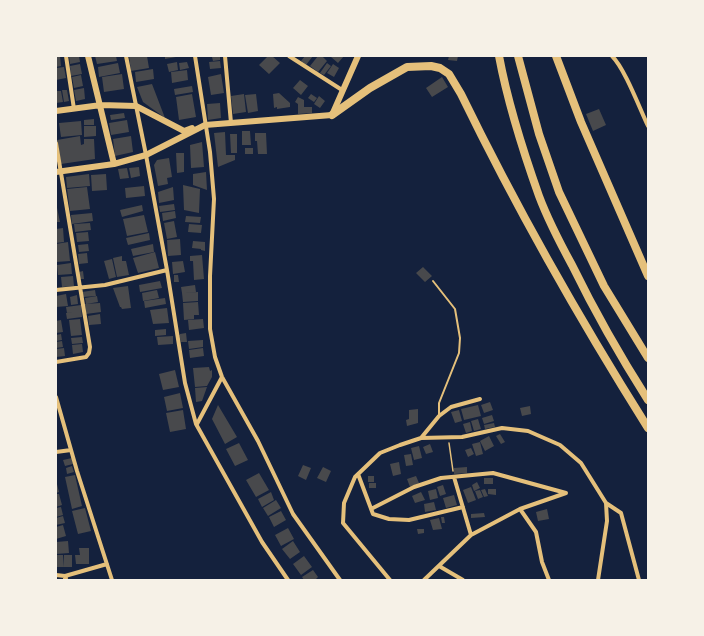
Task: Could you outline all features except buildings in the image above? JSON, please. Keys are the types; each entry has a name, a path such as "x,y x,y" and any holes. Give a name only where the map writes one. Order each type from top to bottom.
{"highway":[{"path":"499,56 513,116 540,197 564,250 596,313 625,364 648,400"},
{"path":"556,56 581,122 648,276"},
{"path":"519,58 539,134 559,192 604,286 648,358"},
{"path":"332,115 370,88 407,67 431,66 440,68 449,74 461,94 528,224 582,322 648,428"}],"main road":[{"path":"88,56 114,164"},
{"path":"56,112 101,105 136,106 184,130 205,125 332,115 358,56"},
{"path":"58,172 114,164 146,155 205,125"}],"street":[{"path":"66,56 74,109"},
{"path":"126,56 167,270 185,383 196,424 262,542 288,580"},
{"path":"196,56 210,152 214,199 210,276 210,329 215,358 222,377 258,441 293,514 340,580"},
{"path":"225,56 231,123"},
{"path":"290,56 342,90"},
{"path":"612,56 616,60 630,85 648,126"},
{"path":"56,143 58,172 90,353 86,357 56,362"},
{"path":"56,290 105,285 167,270"},
{"path":"196,424 222,377"},
{"path":"56,397 112,580"},
{"path":"421,438 439,416 451,407 480,399"},
{"path":"390,580 343,523 344,503 355,477 380,453 421,438 462,437 502,428 528,431 560,445 581,463 606,503 621,514 639,580"},
{"path":"56,452 71,450"},
{"path":"371,509 414,487 441,478 493,473 566,493 520,509 471,535 424,580"},
{"path":"358,474 373,514 389,519 409,520 463,507"},
{"path":"454,477 471,535"},
{"path":"598,580 607,521 606,503"},
{"path":"520,509 536,532 542,562 549,580"},
{"path":"56,575 66,579 107,564"},
{"path":"439,566 463,580"}],"lane":[{"path":"433,281 455,309 460,338 459,353 439,403 439,416"}],"path":[{"path":"448,437 454,477"}]}
